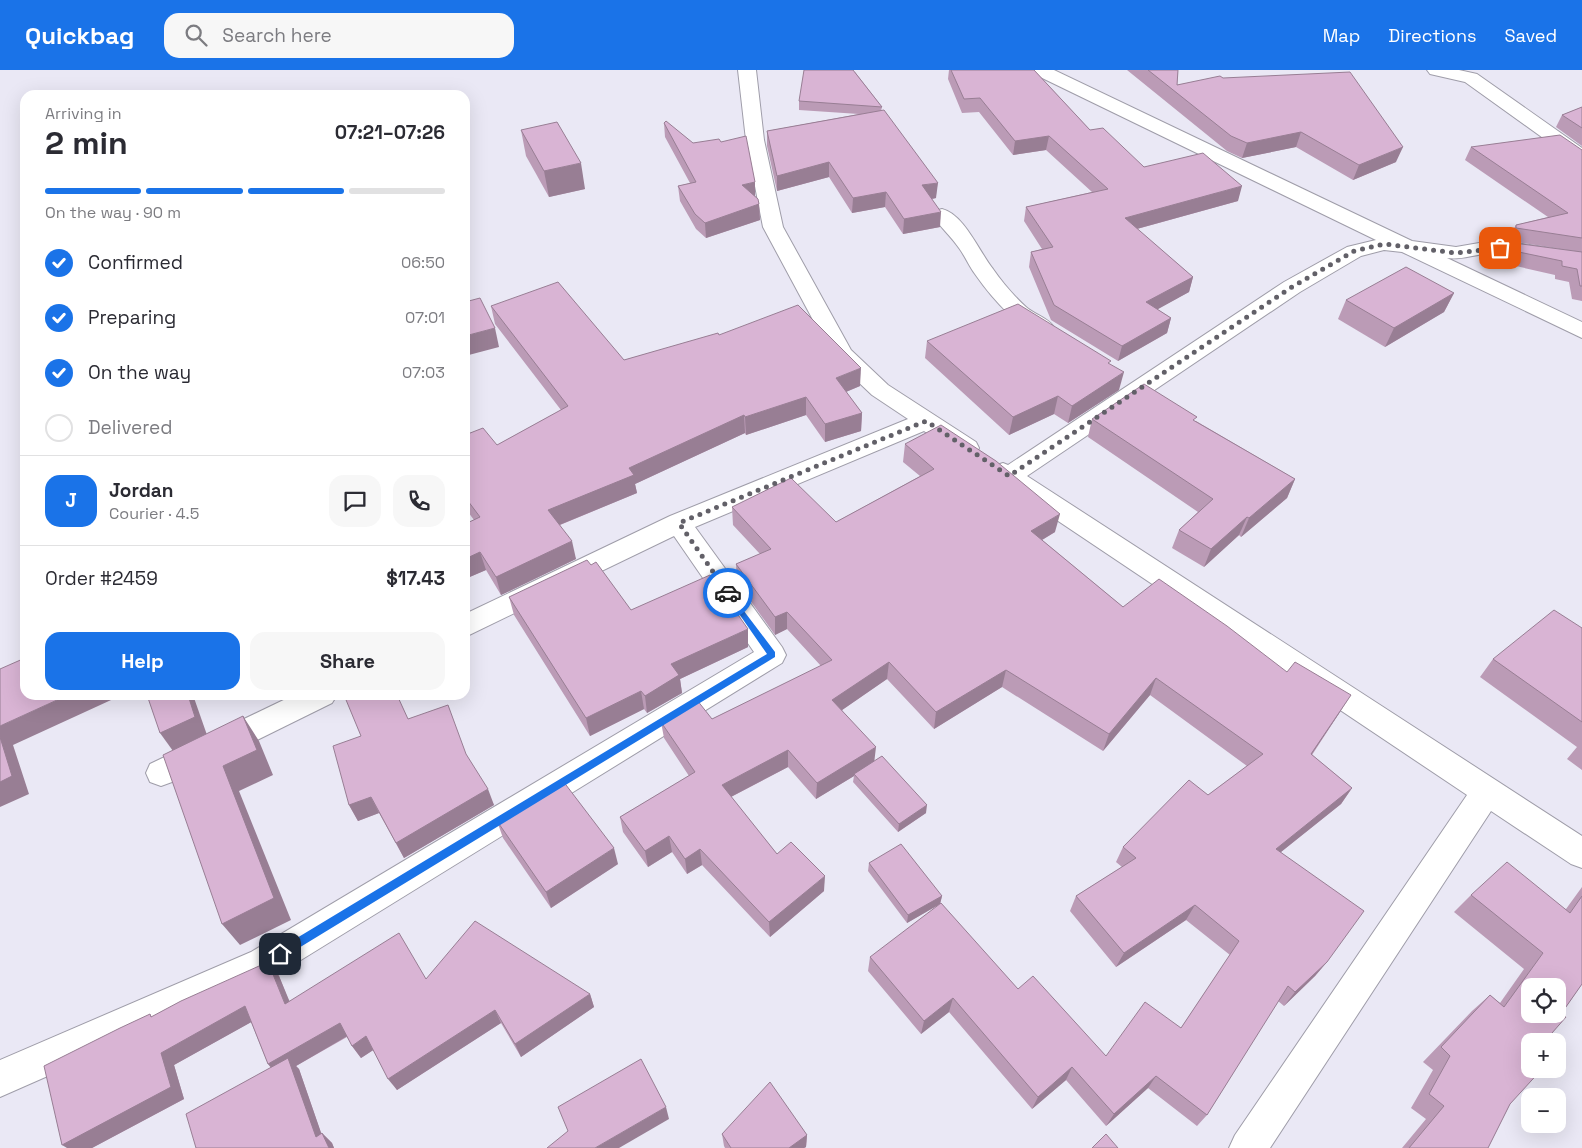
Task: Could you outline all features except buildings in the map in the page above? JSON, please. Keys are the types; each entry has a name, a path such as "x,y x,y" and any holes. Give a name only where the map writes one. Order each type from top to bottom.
{"street":[{"path":"747,70 754,140 773,227 842,354 880,390 1488,790 1582,854"},
{"path":"1040,70 1582,331"},
{"path":"1436,70 1471,78 1582,157"},
{"path":"942,215 969,246 984,272 1019,312 1060,337"},
{"path":"1009,476 1134,383 1354,251 1384,244 1456,253 1485,248 1515,249 1582,258"},
{"path":"470,624 679,523 926,421"},
{"path":"0,1079 264,964 772,655 679,523"},
{"path":"161,773 312,700"},
{"path":"1248,1148 1488,790"}],"way so far":[{"path":"728,593 679,523 926,421 1009,476 1292,287 1354,251 1384,244 1456,253 1485,248 1500,248"}],"route":[{"path":"280,954 772,655 728,593"}]}
